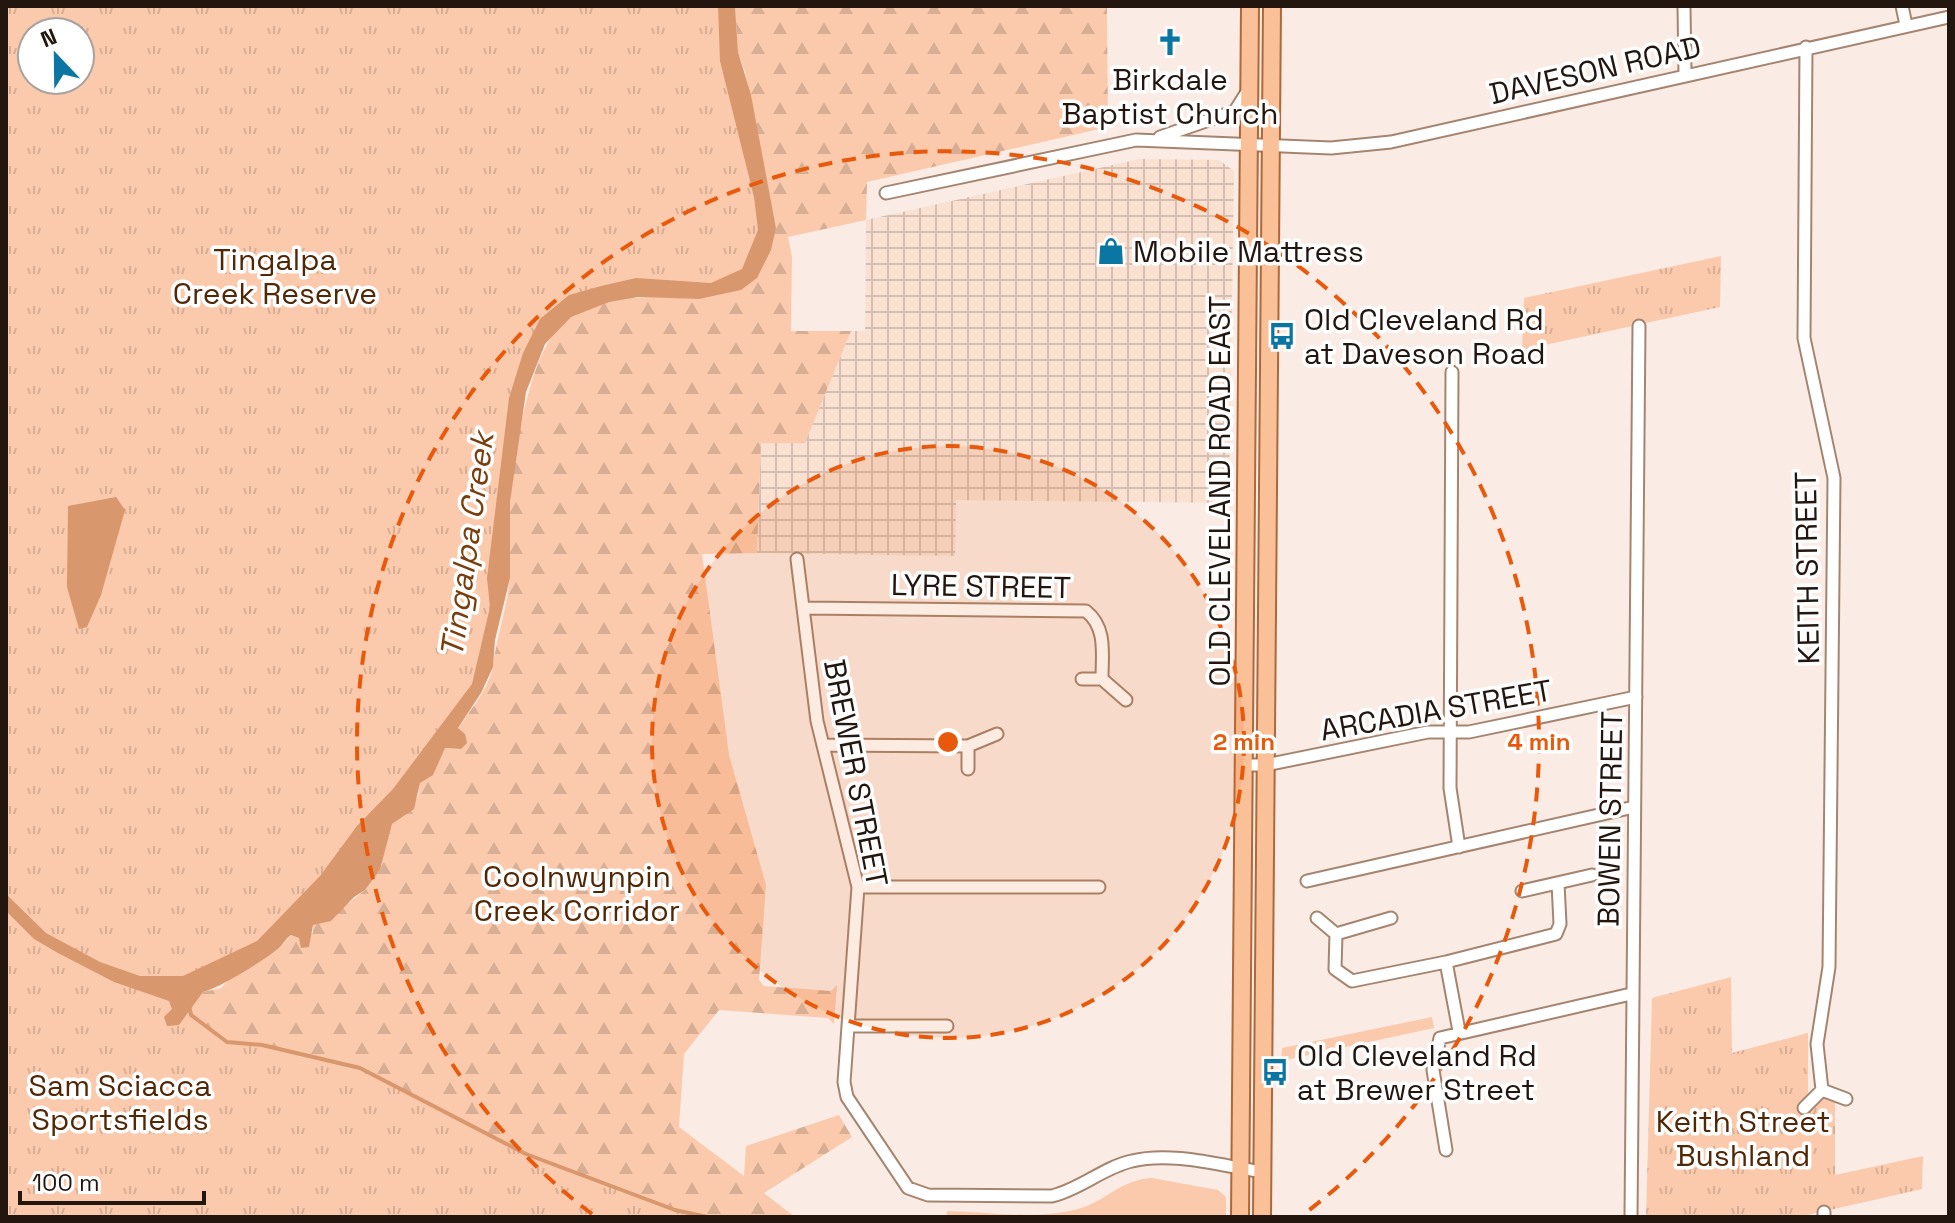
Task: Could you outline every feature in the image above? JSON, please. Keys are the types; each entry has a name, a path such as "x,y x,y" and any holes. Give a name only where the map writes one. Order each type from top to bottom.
{"main road":[{"name":"OLD CLEVELAND ROAD EAST","path":"1240,1217 1250,6"},
{"name":"OLD CLEVELAND ROAD EAST","path":"1262,1217 1272,6"}],"street":[{"path":"1684,6 1685,74"},
{"path":"1902,6 1906,25"},
{"name":"DAVESON ROAD","path":"1151,139 1331,148 1391,142 1949,17"},
{"name":"KEITH STREET","path":"1806,47 1804,338 1834,478 1829,967 1817,1044 1822,1090"},
{"path":"886,193 1151,139 1235,111 1244,102 1250,83"},
{"name":"BOWEN STREET","path":"1631,1217 1639,326"},
{"path":"1452,372 1450,788 1459,847"},
{"name":"BREWER STREET","path":"797,559 823,745 858,887 844,1082 847,1097 908,1188 928,1195 1052,1196 1072,1192 1130,1161 1156,1157 1263,1172"},
{"name":"LYRE STREET","path":"803,608 1086,611 1095,619 1103,635 1102,679"},
{"path":"1082,679 1102,679 1126,700"},
{"name":"ARCADIA STREET","path":"1244,765 1266,765 1428,732 1469,732 1636,697"},
{"path":"823,745 968,746 997,734"},
{"path":"968,746 968,769"},
{"path":"1307,881 1634,807"},
{"path":"1522,891 1592,875"},
{"path":"1336,934 1335,969 1352,981 1446,962 1556,934 1560,924 1558,883"},
{"path":"858,887 1099,887"},
{"path":"1317,918 1336,934"},
{"path":"1336,934 1391,918"},
{"path":"1446,962 1459,1031"},
{"path":"1446,1150 1433,1070 1440,1038 1459,1031 1631,994"},
{"path":"848,1026 947,1026"},
{"path":"1804,1108 1822,1090 1846,1099"}],"shaded area":[{"name":"Tingalpa Creek","path":"718,6 735,6 738,52 751,95 776,228 771,250 757,278 741,290 699,299 638,297 609,302 571,317 545,344 526,392 510,502 510,578 495,640 493,667 481,693 458,728 465,734 467,743 461,749 445,748 433,775 420,783 414,809 392,824 380,870 365,890 331,921 313,925 309,947 301,948 299,938 291,935 262,960 203,992 179,1025 167,1026 164,1017 172,1009 169,1001 114,982 34,939 6,911 6,894 46,933 100,962 140,976 183,976 257,941 320,876 357,826 393,789 472,684 490,607 487,578 509,398 523,353 540,319 569,295 601,286 636,278 711,283 742,269 758,230 754,197 720,61"},
{"path":"1140,159 1219,160 1234,171 1229,503 956,500 955,556 757,553 761,443 805,442 851,331 865,331 866,220"},
{"path":"116,497 125,510 101,595 87,627 79,629 67,587 68,506"}],"green space":[{"name":"Tingalpa Creek Reserve","path":"6,6 725,6 767,234 750,273 715,288 627,288 569,307 540,336 520,388 481,681 323,902 188,982 191,1015 227,1042 262,1045 360,1068 526,1154 675,1210 707,1217 6,1217"},
{"path":"735,6 1107,6 1108,127 867,182 866,220 788,237 792,257 791,331 851,331 805,443 761,443 757,553 702,554 729,755 766,885 759,980 764,986 831,991 837,985 834,1024 828,1018 719,1010 684,1054 679,1127 744,1176 746,1146 839,1115 852,1137 764,1193 795,1217 6,1217 6,911 185,1015 203,992 221,988 231,977 279,949 291,935 300,938 313,933 313,925 340,910 365,890 380,870 392,823 418,797 420,783 445,748 461,749 458,729 491,674 509,587 509,516 522,421 540,359 553,335 569,318 583,310 615,300 699,299 776,228 745,72 738,52"},
{"path":"1721,256 1720,307 1522,350 1524,298"},
{"name":"Keith Street Bushland","path":"1731,977 1732,1053 1808,1033 1808,1094 1835,1088 1835,1175 1923,1156 1922,1189 1799,1217 1646,1217 1652,998"},
{"path":"1432,1017 1434,1028 1281,1061 1282,1048"},
{"path":"1152,1178 1218,1190 1226,1197 1226,1217 947,1217 947,1211 1030,1215 1063,1212 1088,1205 1131,1183"}],"waterway":[{"path":"189,1006 191,1015 227,1042 262,1045 360,1068 526,1154 675,1210 707,1217"}],"place":[{"name":"Birkdale Baptist Church","path":"1170,42"},
{"name":"Mobile Mattress","path":"1111,251"},
{"name":"Old Cleveland Rd at Daveson Road","path":"1282,336"},
{"name":"Old Cleveland Rd at Brewer Street","path":"1275,1072"}],"park label":[{"name":"Coolnwynpin Creek Corridor","path":"577,893"},
{"name":"Sam Sciacca Sportsfields","path":"120,1102"}]}
